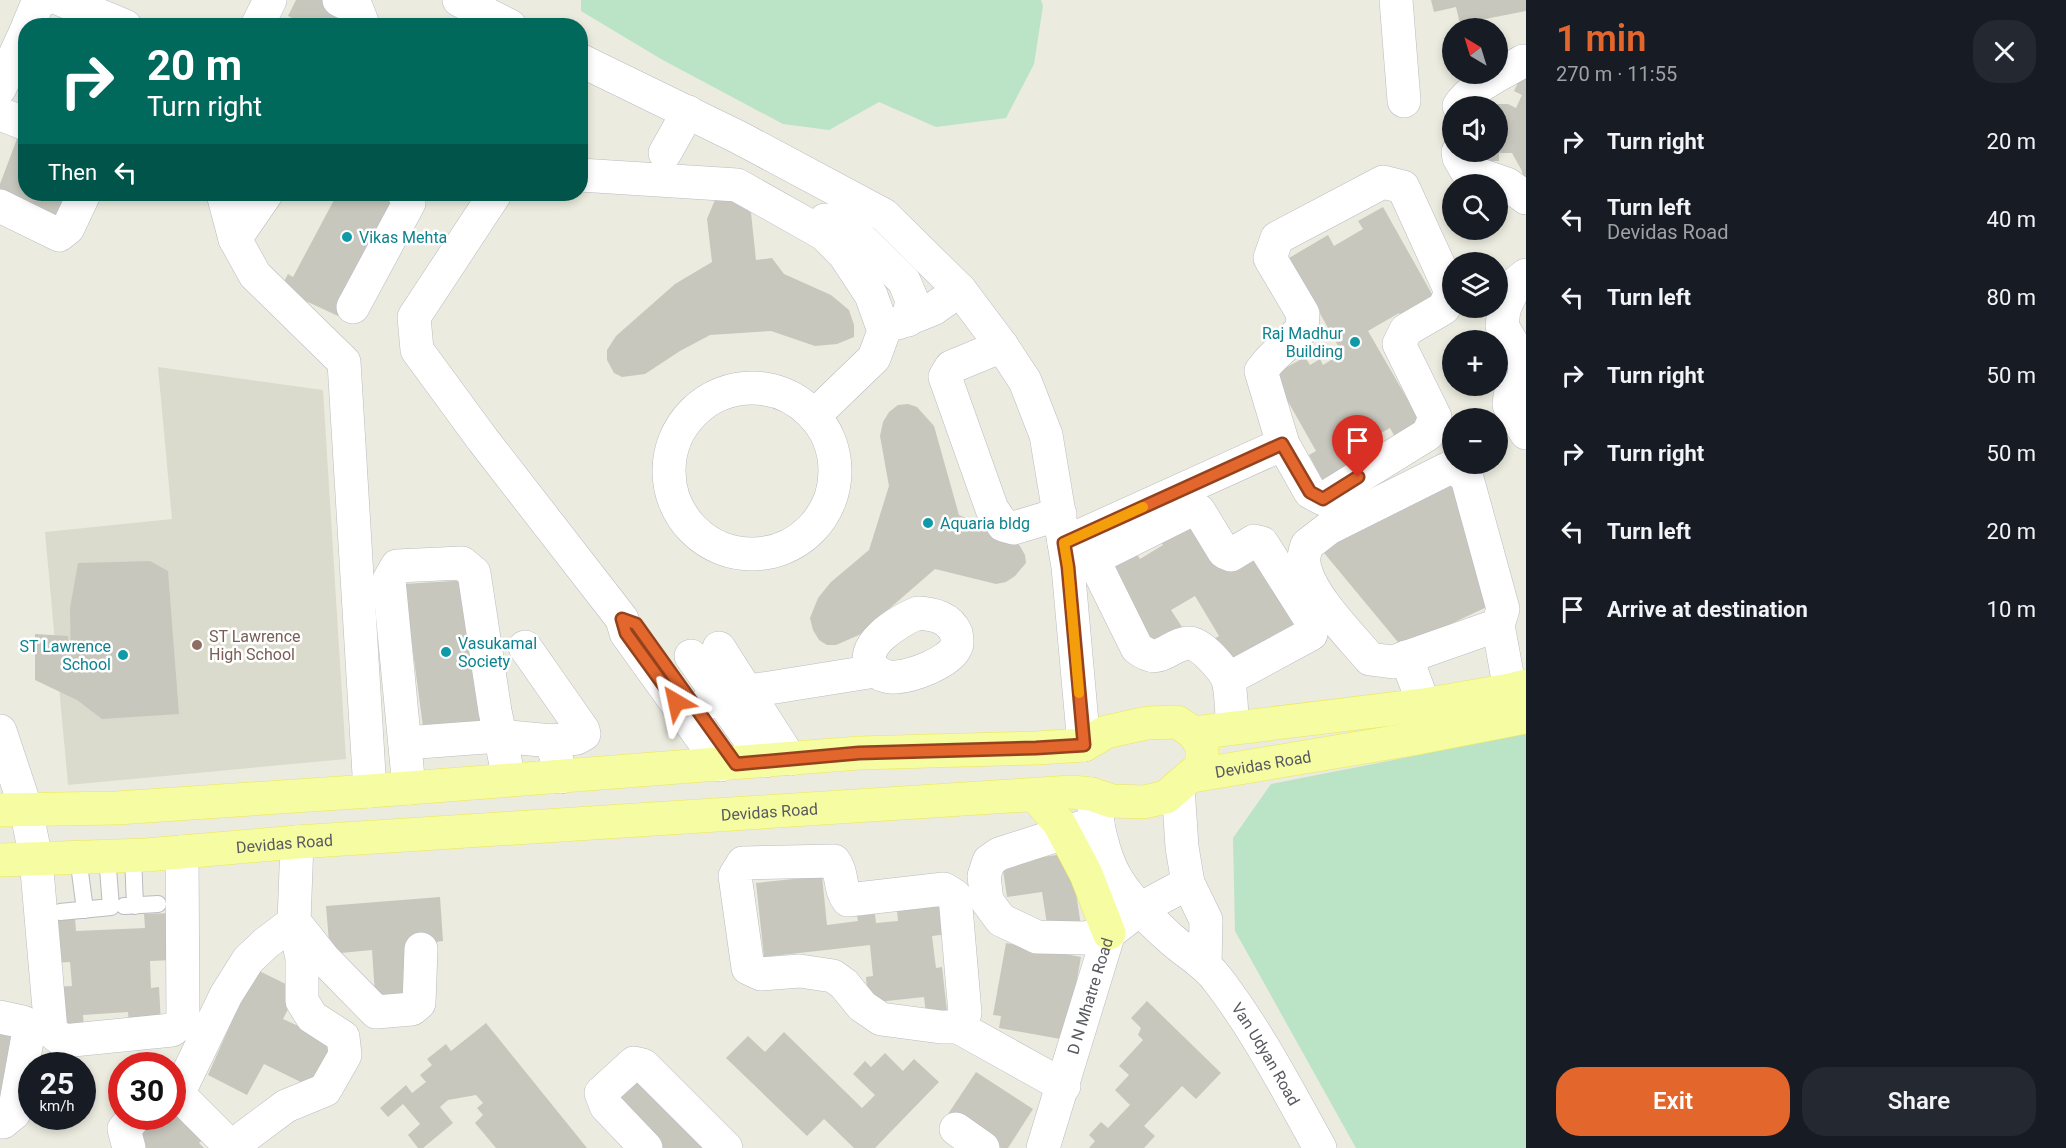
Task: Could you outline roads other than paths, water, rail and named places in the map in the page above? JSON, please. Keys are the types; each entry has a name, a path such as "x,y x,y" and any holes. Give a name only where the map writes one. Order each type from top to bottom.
{"main road":[{"path":"1194,733 1424,705 1521,698"},
{"name":"Devidas Road","path":"0,860 182,852 297,842 1072,792 1094,808 1112,801 1139,802 1166,797 1185,781 1390,743 1521,698"},
{"path":"13,810 117,808 370,791 859,753 1084,745 1106,732 1147,723 1177,722 1194,733 1202,746 1202,766 1185,781"},
{"path":"1084,745 1080,756 1082,775 1094,808"},
{"path":"1035,795 1059,824 1086,874 1109,933"}],"street":[{"path":"31,18 38,2 43,0"},
{"path":"62,0 106,18"},
{"path":"261,18 270,0"},
{"path":"339,0 357,9 360,18"},
{"path":"459,0 494,18"},
{"path":"1396,0 1404,100"},
{"path":"11,80 18,57"},
{"path":"1467,96 1526,62"},
{"path":"588,64 738,137 884,215 923,308"},
{"path":"664,153 688,112"},
{"path":"0,114 18,121"},
{"path":"738,137 746,163 757,178 784,197 860,238 904,281 923,308 1002,346 1025,381 1046,435 1071,546 1084,745"},
{"path":"1461,162 1466,170 1507,184 1526,198"},
{"path":"588,176 737,185 831,240 844,254 871,295 884,331 874,358 814,416"},
{"path":"1383,182 1403,187 1451,292 1444,308 1406,330 1399,344 1435,417 1428,434 1323,499 1310,492 1282,444 1261,371 1302,329 1303,314 1270,258 1277,238 1383,182"},
{"path":"0,206 59,235 68,228 81,201"},
{"path":"225,201 235,239 255,275 344,362"},
{"path":"235,239 261,201"},
{"path":"370,791 344,362 350,314 409,203 408,201"},
{"path":"490,201 414,318 417,350 483,440 622,619 626,633 712,703 753,762"},
{"path":"1526,275 1516,282 1504,309 1502,326 1525,365 1524,379 1510,396 1509,405 1526,433"},
{"path":"1002,346 951,368 945,377 992,509 1003,525 1071,546 1189,511 1199,512 1224,552 1231,555 1254,540 1262,543 1312,622 1311,634 1228,679"},
{"path":"763,388 780,392 795,400 814,416 829,438 836,472 834,489 828,506 819,521 807,534 777,551 760,555 742,555 725,551 709,543 684,520 675,504 668,470 676,436 698,408 729,391 763,388"},
{"path":"1071,546 1282,444"},
{"path":"1498,625 1393,662 1370,659 1318,596 1306,572 1303,560 1307,545 1329,528 1453,466 1467,478 1503,609 1498,625 1521,698"},
{"path":"1071,546 1137,648 1145,654 1156,656 1189,642 1200,646 1228,679 1233,727"},
{"path":"409,788 389,580 397,566 462,563 474,573 499,736 509,779"},
{"path":"405,743 499,736 552,741 584,735 583,730 525,647"},
{"path":"705,652 712,703 753,762"},
{"path":"1406,657 1424,705"},
{"path":"712,703 875,670"},
{"path":"0,731 13,810 36,859 51,1031 63,1041 172,1030 183,1021 182,852"},
{"path":"552,741 561,777"},
{"path":"1185,781 1182,847 1188,882 1206,920 1205,964"},
{"path":"1094,808 1064,833 999,854 989,861 984,876 987,901 1001,920 1036,937 1085,938 1109,933"},
{"name":"Van Udyan Road","path":"1094,808 1107,859 1117,880 1140,909 1172,940 1205,964 1219,980 1265,1049 1320,1148"},
{"path":"297,842 294,921 302,958 302,1001 312,1017 343,1037"},
{"path":"958,1027 965,1013 955,896 944,889 848,900 843,895 838,867 834,861 743,863 735,876 748,968 761,974 801,971 833,976 844,984 862,1006 881,1019 958,1027 1064,1086"},
{"name":"D N Mhatre Road","path":"1043,1148 1064,1086 1109,933 1140,909 1188,882"},
{"path":"294,921 324,959 376,1012"},
{"path":"186,1073 226,995 248,960 266,942 294,921"},
{"path":"343,1037 376,1012 412,1009 419,1003 421,949"},
{"path":"0,1017 23,1022 29,1030 14,1113 0,1122"},
{"path":"186,1105 231,1148 286,1106 325,1090 345,1055 343,1037"},
{"path":"646,1148 606,1106 601,1093 634,1063 643,1065 726,1148"},
{"path":"956,1129 983,1148"},
{"path":"124,1130 129,1148"}],"lane":[{"path":"106,856 135,906"},
{"path":"106,856 111,907"},
{"path":"85,910 106,856"},
{"path":"60,912 158,904"}],"place":[{"name":"Vikas Mehta","path":"347,237"},
{"name":"Raj Madhur Building","path":"1355,342"},
{"name":"Aquaria bldg","path":"928,523"},
{"name":"ST Lawrence High School","path":"197,645"},
{"name":"Vasukamal Society","path":"446,652"},
{"name":"ST Lawrence School","path":"123,655"}]}
